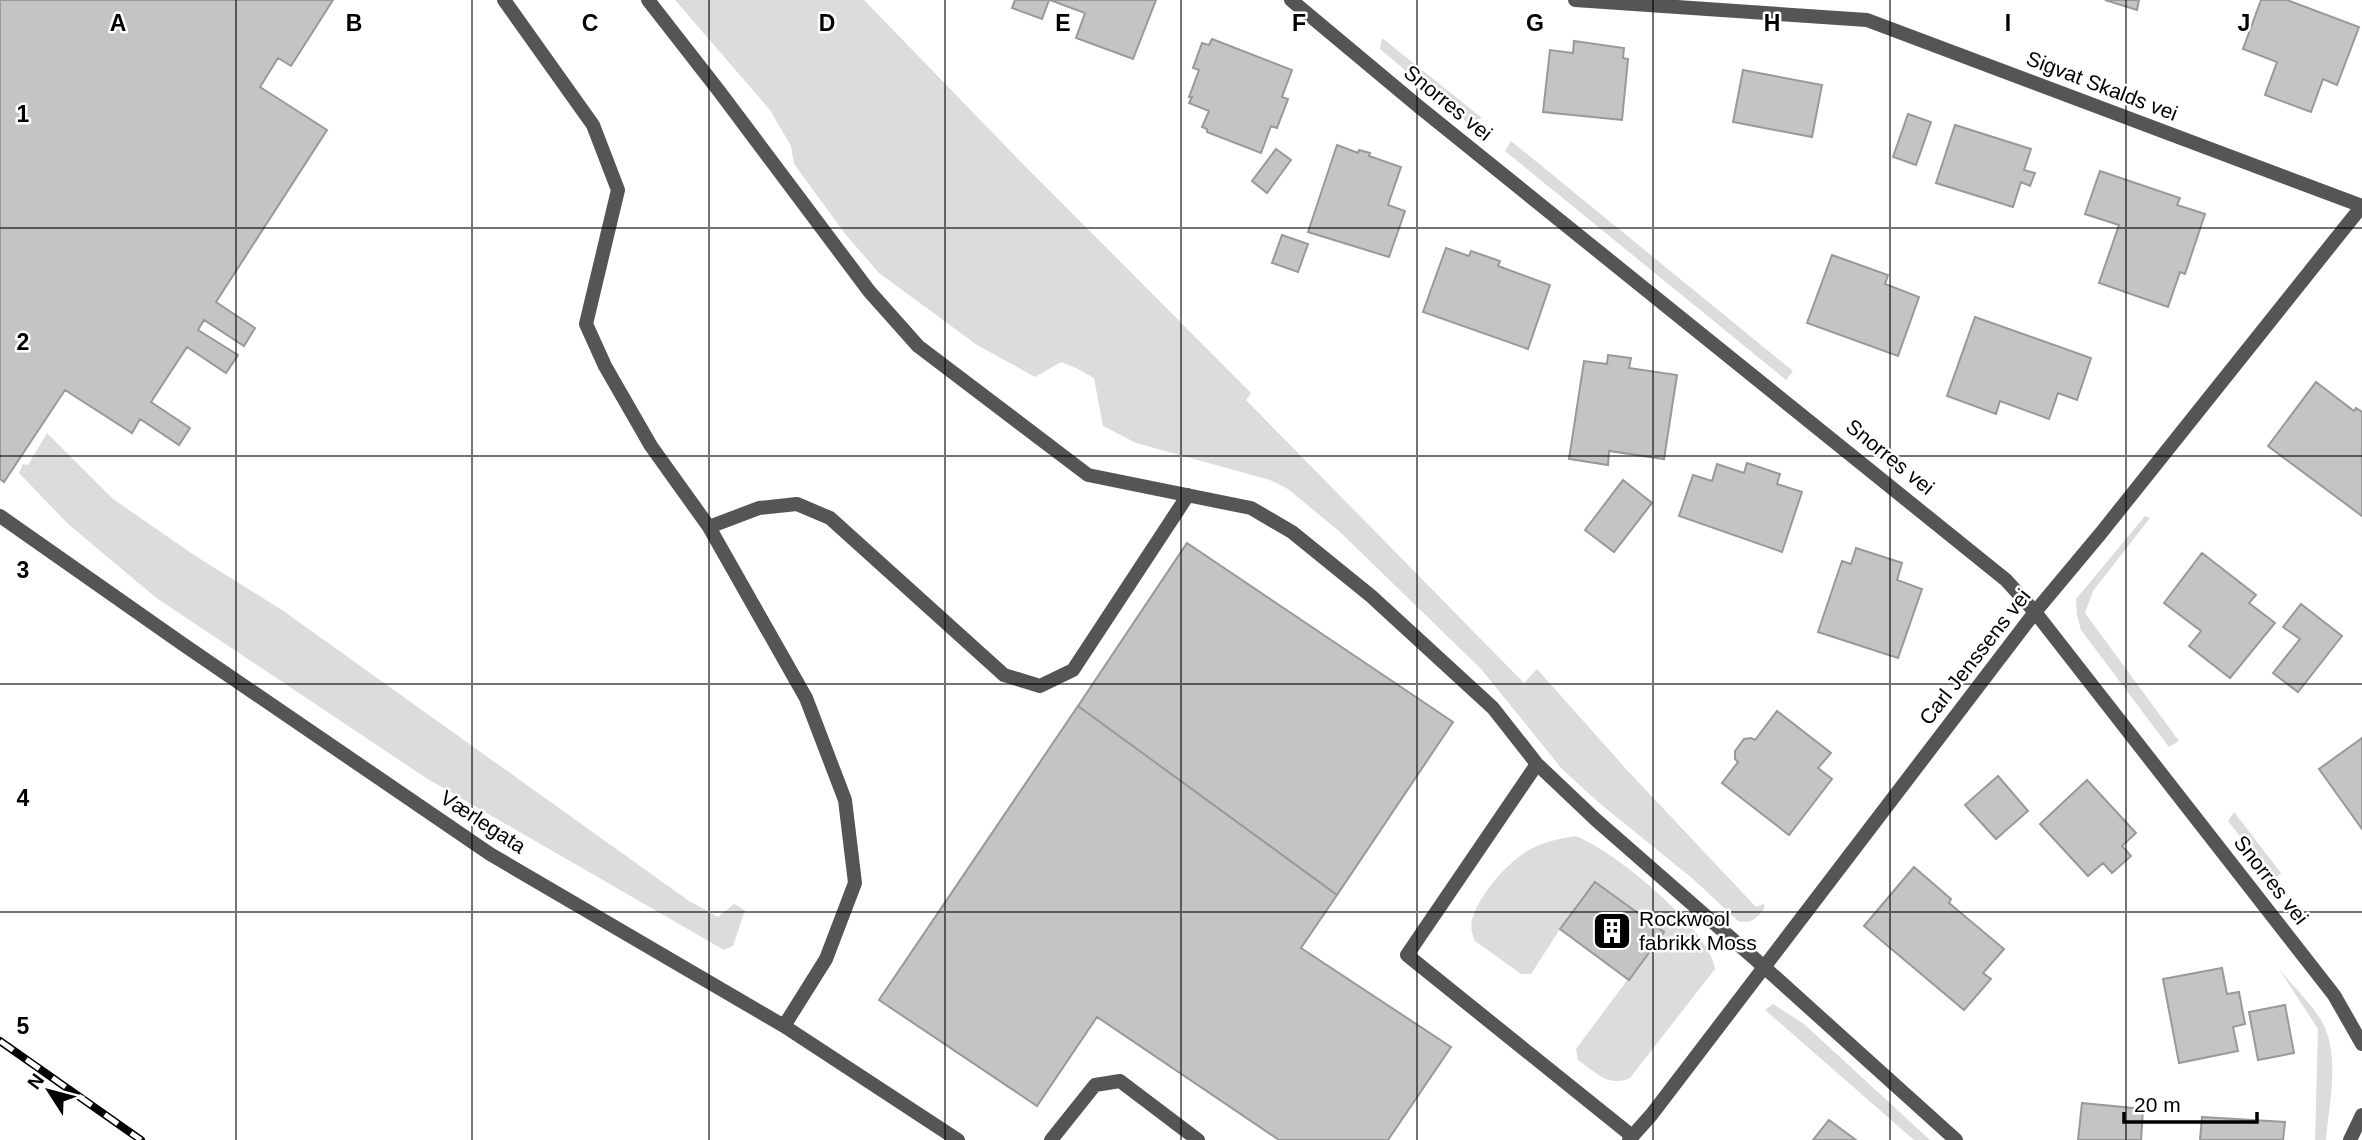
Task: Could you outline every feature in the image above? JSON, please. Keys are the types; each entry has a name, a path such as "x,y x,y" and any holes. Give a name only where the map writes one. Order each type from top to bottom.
{"street":[{"path":"504,0 593,125 618,190 586,324 605,366 651,446 709,527 806,698 845,800 855,883 826,959 784,1026"},
{"name":"Snorres vei","path":"1291,0 1418,106 1989,564 2035,612 2334,995 2362,1044"},
{"name":"Sigvat Skalds vei","path":"1574,0 1867,20 2362,206"},
{"path":"647,1 719,91 869,291 918,346 1088,475 1251,508 1292,532 1371,596 1483,699 1537,764 1595,819 1956,1140"},
{"name":"Carl Jenssens vei","path":"1631,1138 2035,612 2362,206"},
{"path":"709,527 759,508 797,505 830,518 1004,674 1040,686 1073,670 1188,495"},
{"name":"Værlegata","path":"0,516 490,854 784,1026 958,1140"},
{"path":"1537,764 1407,955 1631,1138"},
{"path":"1051,1140 1095,1085 1120,1081 1198,1140"},
{"path":"2350,1140 2362,1115"}],"shaded area":[{"path":"675,0 864,0 1251,393 1246,400 1524,683 1537,669 1627,770 1756,907 1764,904 1761,913 1750,921 1738,921 1693,879 1598,802 1562,769 1481,669 1340,532 1288,489 1270,480 1136,443 1103,426 1094,378 1061,362 1035,377 977,345 879,273 846,235 794,164 791,146 770,110"},
{"path":"1382,38 1482,118 1468,123 1380,49"},
{"path":"1511,141 1793,371 1786,380 1505,151"},
{"path":"47,433 113,499 197,557 282,610 689,901 718,917 734,904 745,910 733,946 724,950 426,778 155,597 67,523 19,473 23,464 28,465"},
{"path":"2145,516 2150,518 2093,591 2085,613 2179,741 2169,747 2081,630 2077,615 2076,599"},
{"path":"2234,812 2281,873 2274,879 2228,821"},
{"path":"1575,836 1612,856 1657,892 1696,933 1709,953 1715,969 1630,1078 1622,1081 1609,1080 1596,1074 1578,1060 1576,1049 1663,932 1595,882 1531,974 1521,974 1475,941 1471,925 1481,900 1510,864 1538,845"},
{"path":"2279,969 2317,1013 2327,1033 2331,1048 2332,1079 2326,1140 2315,1140 2318,1029"},
{"path":"1773,1004 1804,1024 1930,1140 1914,1140 1765,1010"}],"building":[{"path":"0,0 333,0 291,66 278,58 260,87 327,130 216,302 255,328 244,346 204,320 198,330 238,355 226,373 187,347 151,402 190,428 179,445 140,419 132,433 65,390 4,482 0,479"},
{"path":"1015,0 1049,0 1042,19 1012,8"},
{"path":"1050,0 1156,0 1133,59 1076,38 1085,13"},
{"path":"2105,0 2139,0 2137,10"},
{"path":"2261,0 2287,0 2359,27 2337,85 2323,79 2311,112 2265,95 2277,62 2243,49"},
{"path":"1212,39 1292,70 1282,97 1288,99 1277,128 1271,126 1261,153 1207,132 1207,129 1202,127 1209,111 1189,103 1199,70 1193,68 1202,43 1209,45"},
{"path":"1574,41 1624,48 1623,58 1628,59 1622,120 1543,112 1550,50 1573,53"},
{"path":"1743,70 1822,85 1812,137 1733,122"},
{"path":"1908,114 1931,122 1916,165 1893,157"},
{"path":"1955,125 2031,149 2024,170 2035,173 2030,186 2021,182 2013,207 1936,183"},
{"path":"1337,145 1358,153 1359,150 1370,153 1369,156 1401,167 1388,205 1405,211 1389,257 1308,232"},
{"path":"1276,149 1291,160 1267,193 1252,181"},
{"path":"2100,171 2180,198 2177,205 2205,214 2185,274 2180,272 2168,307 2099,283 2119,225 2085,214"},
{"path":"1282,235 1308,244 1298,272 1272,263"},
{"path":"1446,248 1469,256 1471,251 1500,261 1498,266 1550,285 1528,349 1423,312"},
{"path":"1832,255 1888,275 1885,284 1919,297 1898,356 1807,323"},
{"path":"1975,317 2091,358 2077,400 2058,393 2049,419 2000,401 1996,414 1947,396"},
{"path":"1608,355 1631,358 1629,368 1677,375 1664,459 1609,451 1608,465 1569,459 1584,361 1607,364"},
{"path":"2316,382 2354,411 2356,408 2362,412 2362,516 2268,446"},
{"path":"1747,463 1780,474 1777,484 1802,492 1782,552 1679,516 1693,475 1712,481 1717,464 1744,473"},
{"path":"1623,480 1652,503 1614,552 1585,530"},
{"path":"1187,543 1453,722 1337,895 1078,706"},
{"path":"1856,548 1902,563 1897,580 1922,589 1898,658 1818,632 1842,561 1851,564"},
{"path":"2202,553 2256,595 2249,603 2275,623 2230,678 2189,646 2201,631 2164,603"},
{"path":"2301,604 2342,636 2298,692 2273,673 2300,639 2283,627"},
{"path":"1078,706 1337,895 1301,948 1451,1047 1388,1140 1279,1140 1097,1017 1037,1106 879,1000"},
{"path":"1777,711 1831,753 1818,768 1832,779 1789,835 1722,783 1738,762 1735,759 1735,751 1744,739 1755,740"},
{"path":"2362,738 2362,829 2319,769"},
{"path":"1998,776 2028,811 1996,839 1965,805"},
{"path":"2087,780 2136,833 2122,846 2131,856 2112,873 2103,863 2088,876 2040,824"},
{"path":"1914,867 1951,899 1949,903 2004,949 1983,973 1991,979 1964,1010 1864,926"},
{"name":"Rockwool fabrikk Moss","path":"1595,882 1664,932 1629,980 1560,929"},
{"path":"2222,968 2227,994 2239,992 2245,1024 2233,1027 2238,1051 2179,1063 2163,979"},
{"path":"2285,1005 2294,1053 2258,1060 2249,1012"},
{"path":"2082,1103 2143,1109 2141,1140 2078,1140"},
{"path":"2202,1117 2285,1122 2283,1140 2200,1140"},
{"path":"1829,1120 1856,1140 1813,1140"}],"railway":[{"path":"0,1041 141,1140"}],"place":[{"name":"Rockwool fabrikk Moss","path":"1612,931"}]}
